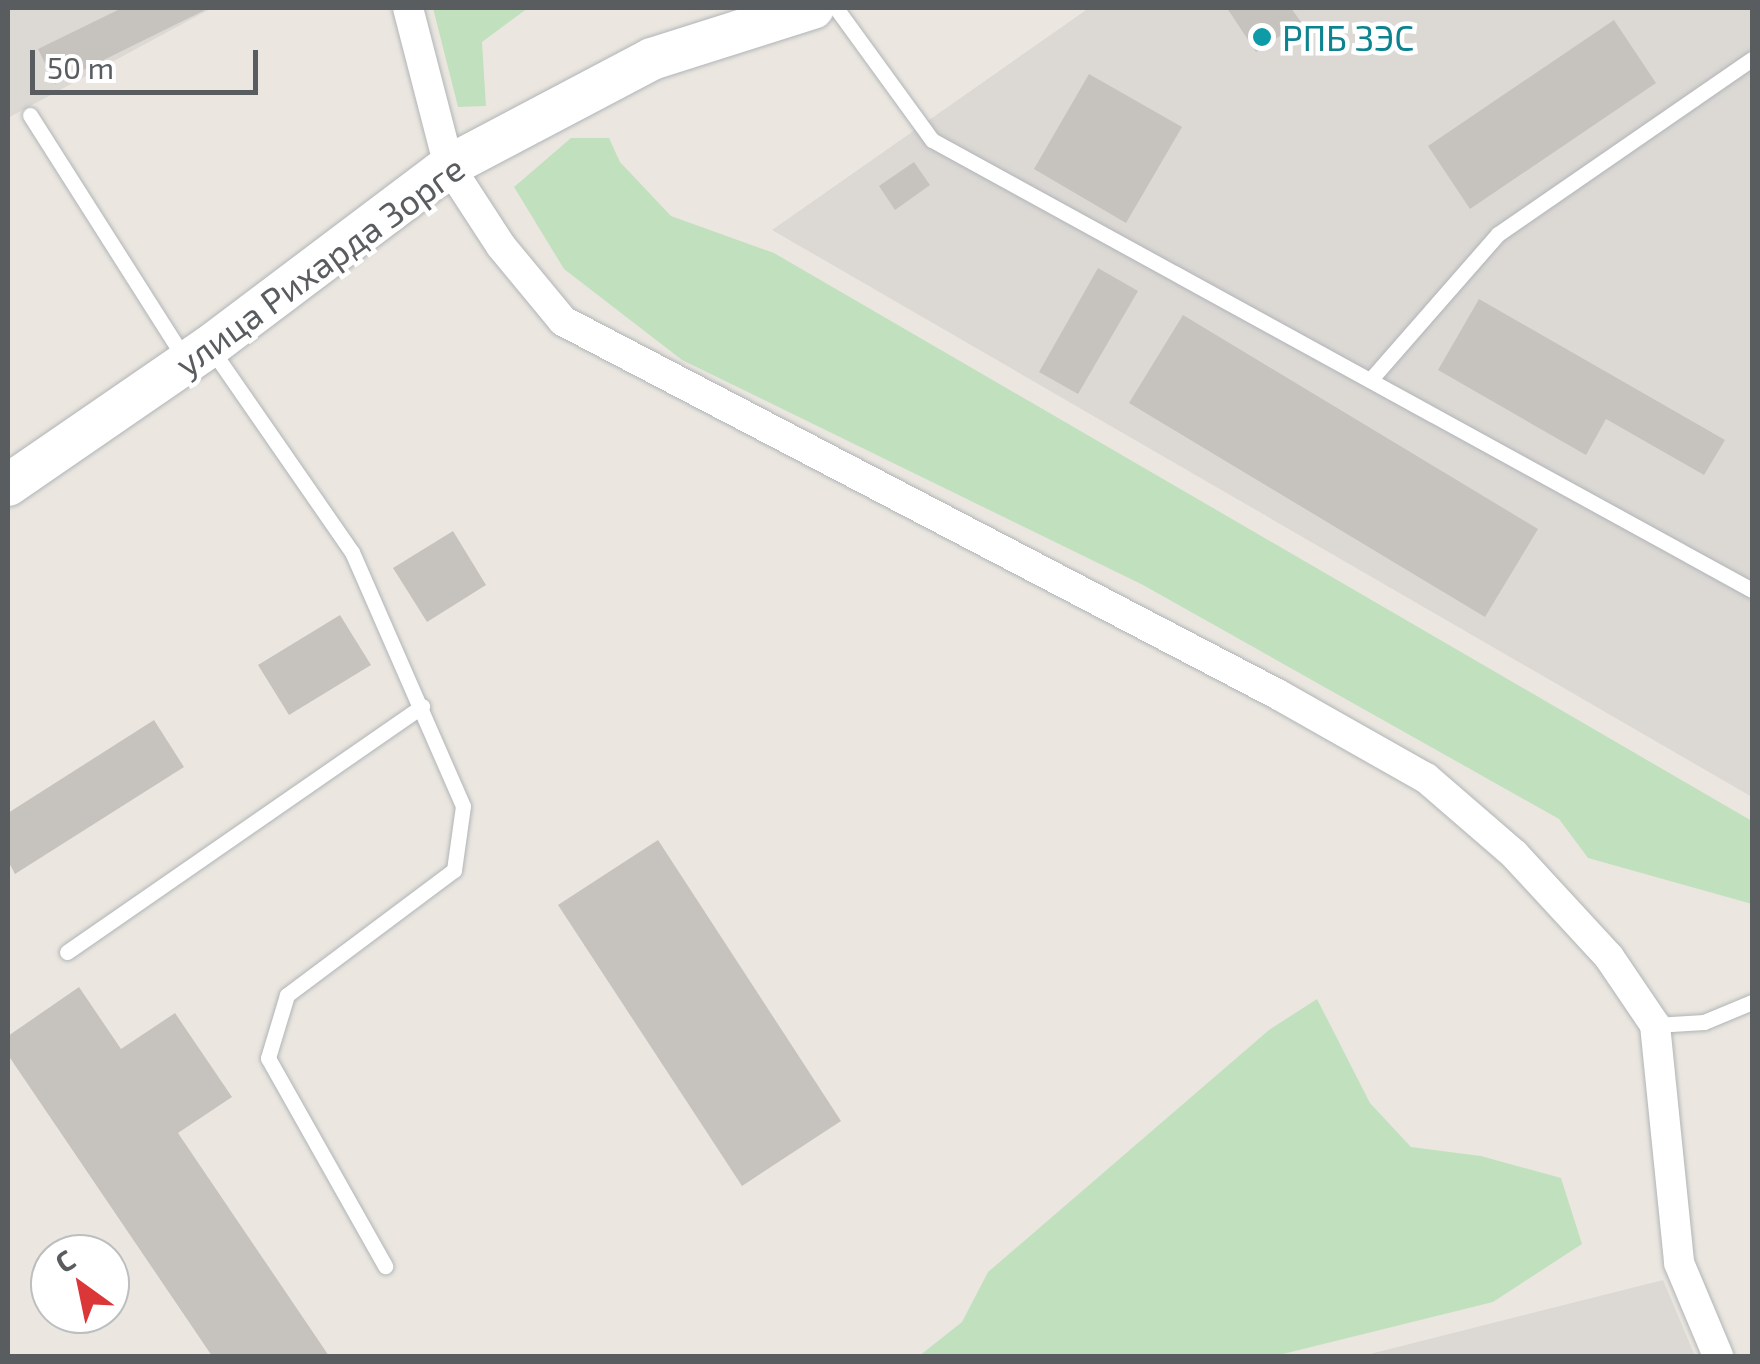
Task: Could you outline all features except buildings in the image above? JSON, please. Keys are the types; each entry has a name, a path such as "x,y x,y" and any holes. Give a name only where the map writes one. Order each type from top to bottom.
{"main road":[{"name":"улица Рихарда Зорге","path":"8,485 198,354 449,166 652,59 812,8"}],"street":[{"path":"408,8 449,166 501,246 563,321 1426,778 1514,854 1609,956 1654,1025 1679,1262 1718,1356"}],"lane":[{"path":"836,8 932,140 1752,590"},
{"path":"1371,379 1498,234 1752,58"},
{"path":"30,115 198,354 352,552 463,806 454,870 286,995 268,1058 385,1266"},
{"path":"68,952 422,706"},
{"path":"1654,1025 1704,1022 1752,1002"}],"shaded area":[{"path":"8,8 212,8 8,118"},
{"path":"1089,8 1752,8 1752,797 772,230"},
{"path":"1663,1280 1695,1356 1362,1356"}],"green space":[{"path":"433,8 528,8 482,42 486,106 458,107"},
{"path":"571,138 609,138 620,162 671,216 774,253 1752,821 1752,904 1588,858 1559,819 1143,585 682,360 564,269 514,187"},
{"path":"1317,999 1370,1103 1411,1147 1481,1156 1561,1178 1582,1244 1493,1302 1275,1356 919,1356 962,1322 988,1272 1269,1030"}],"place":[{"name":"РПБ ЗЭС","path":"1262,37"}]}
